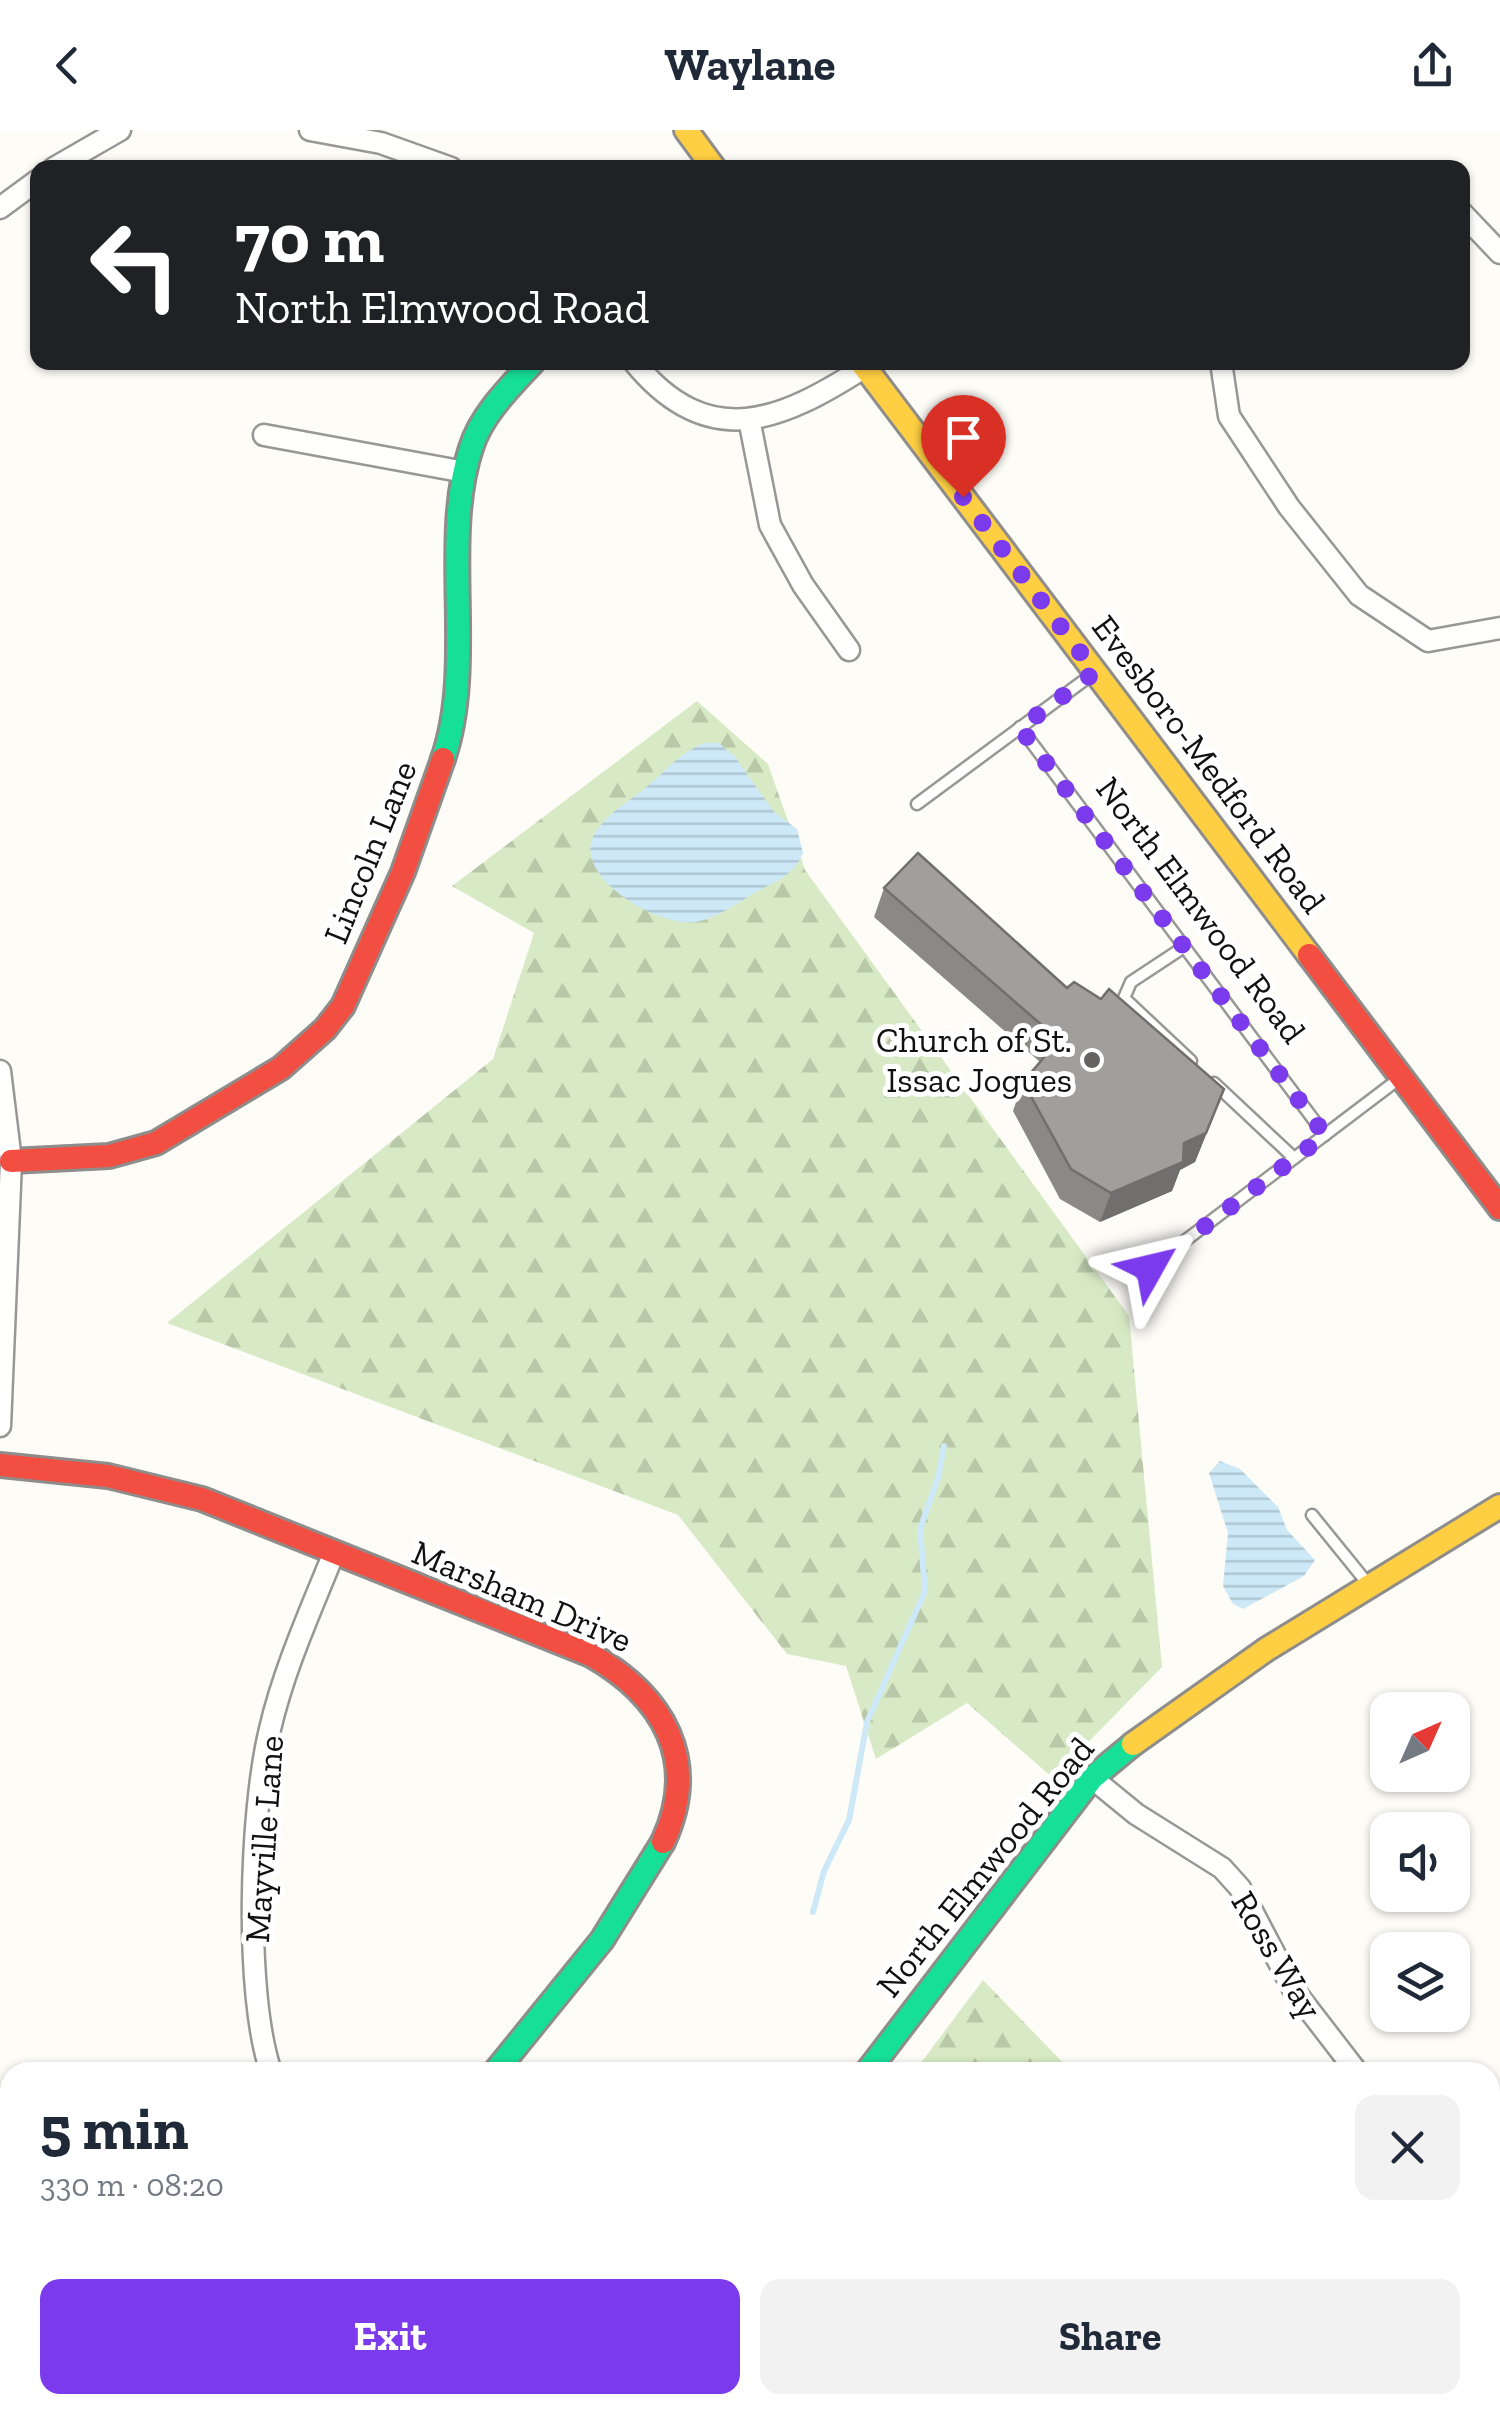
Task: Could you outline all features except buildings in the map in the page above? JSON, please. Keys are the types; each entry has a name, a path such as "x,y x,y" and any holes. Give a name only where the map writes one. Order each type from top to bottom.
{"street":[{"path":"68,160 120,130"},
{"path":"310,130 381,144 428,160"},
{"path":"686,130 708,160"},
{"path":"0,208 30,186"},
{"path":"1470,222 1500,254"},
{"name":"Lincoln Lane","path":"11,1161 108,1156 156,1143 281,1068 324,1029 342,1006 403,872 444,757 456,667 464,472 482,424 526,370"},
{"path":"643,370 685,406 710,416 750,419 807,404 856,370"},
{"name":"Evesboro-Medford Road","path":"867,370 1500,1208"},
{"path":"1222,370 1229,416 1289,507 1360,595 1428,641 1500,628"},
{"path":"750,419 770,524 803,585 849,650"},
{"path":"264,435 464,472"},
{"path":"0,1071 11,1161 0,1426"},
{"name":"Marsham Drive","path":"0,1464 67,1468 172,1490 593,1657 638,1685 666,1726 676,1797 666,1846 636,1892 503,2062"},
{"name":"North Elmwood Road","path":"875,2062 1092,1778 1150,1730 1368,1585 1500,1506"},
{"name":"Mayville Lane","path":"269,2062 255,1978 264,1757 278,1698 332,1556"},
{"name":"Ross Way","path":"1092,1778 1136,1814 1222,1868 1240,1888 1293,1989 1349,2062"}],"lane":[{"path":"917,804 1095,672"},
{"name":"North Elmwood Road","path":"1020,728 1325,1135"},
{"path":"1184,947 1131,982 1124,998 1195,1065"},
{"path":"1150,1268 1401,1077"},
{"path":"1209,1078 1294,1158"},
{"path":"1312,1514 1368,1585"}],"green space":[{"path":"697,701 768,764 805,870 1129,1316 1162,1667 1053,1778 967,1703 876,1759 846,1666 787,1654 678,1515 167,1323 493,1059 534,933 452,886"},
{"path":"983,1980 1062,2062 922,2062"}],"water":[{"path":"705,743 719,743 735,757 774,812 797,829 803,853 785,876 728,909 704,920 681,922 645,910 611,887 592,858 591,843 610,816 678,759"},
{"path":"1220,1461 1240,1469 1278,1507 1287,1530 1315,1560 1304,1576 1243,1609 1233,1604 1223,1586 1228,1533 1209,1473"}],"waterway":[{"path":"813,1912 824,1871 849,1820 867,1722 925,1591 920,1529 938,1478 944,1446"}],"traffic: fast":[{"path":"443,759 457,683 458,522 462,484 482,424 526,370"},
{"path":"875,2062 1092,1778 1133,1744"},
{"path":"503,2062 602,1940 663,1842"}],"traffic: slow":[{"path":"686,130 708,160"},
{"path":"867,370 1309,955"},
{"path":"1133,1744 1267,1649 1500,1506"}],"traffic: jam":[{"path":"11,1161 109,1156 156,1143 281,1068 325,1029 343,1006 403,872 443,759"},
{"path":"1309,955 1500,1208"},
{"path":"0,1465 108,1476 202,1499 591,1655 638,1690 668,1733 676,1758 678,1784 674,1812 663,1842"}],"place":[{"name":"Church of St. Issac Jogues","path":"1092,1060"}],"route":[{"path":"963,497 1095,672 1020,728 1325,1135 1150,1268"}]}
